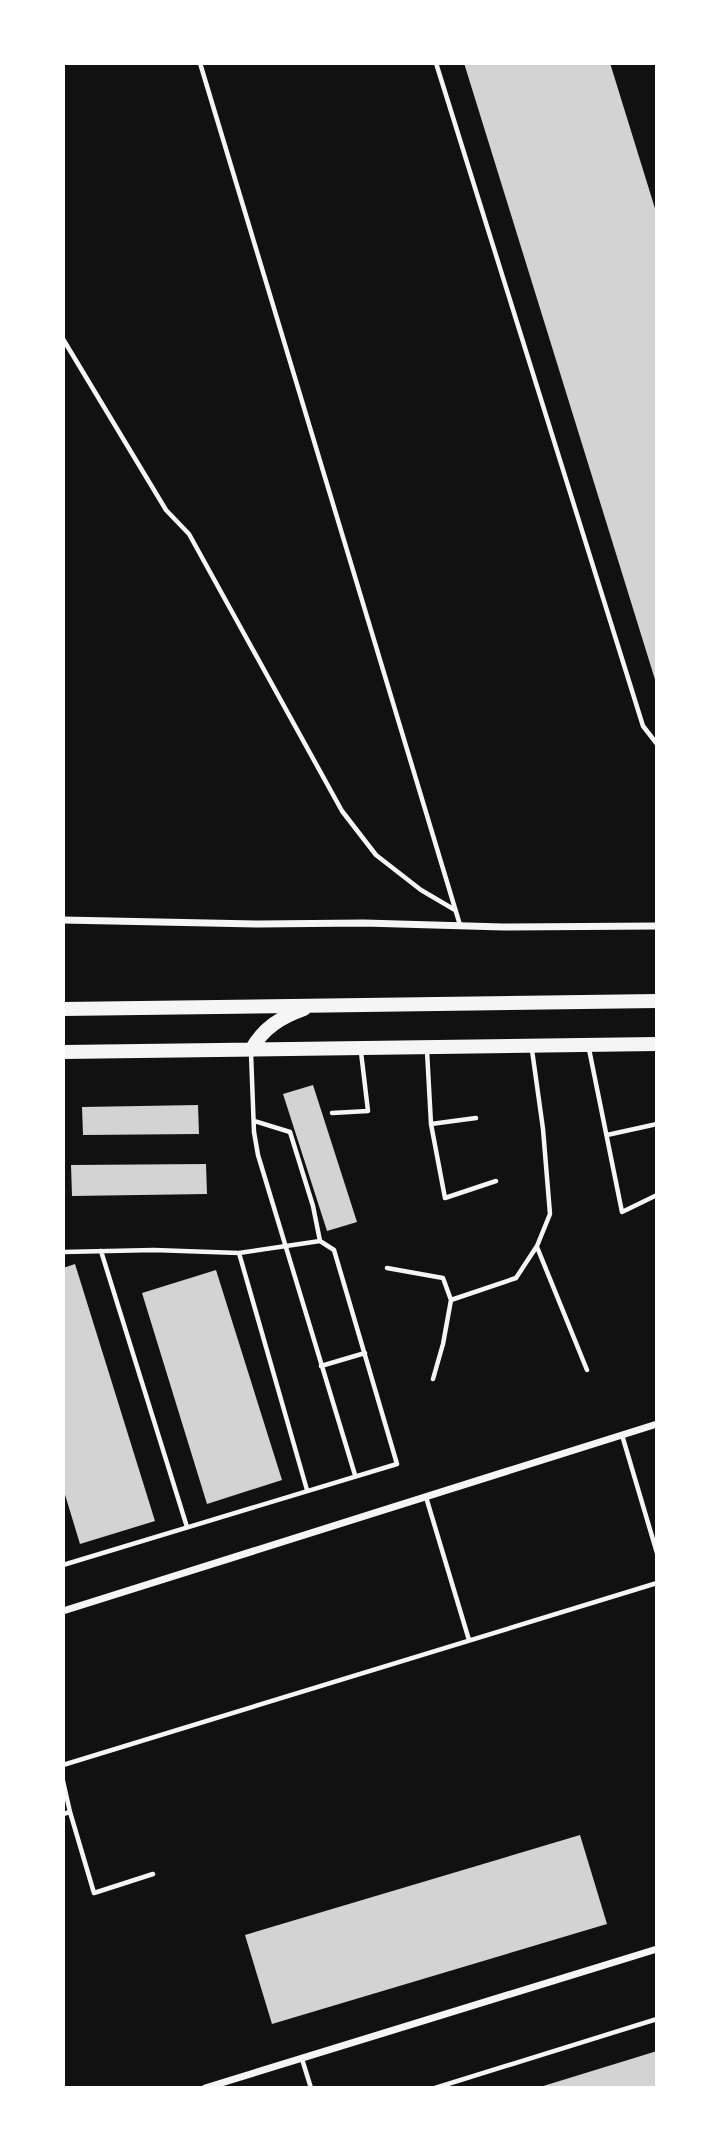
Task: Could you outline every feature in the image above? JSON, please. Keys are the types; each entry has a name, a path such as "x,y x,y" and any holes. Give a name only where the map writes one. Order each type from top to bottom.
{"main road":[{"path":"63,1009 657,1001"},
{"path":"251,1050 259,1036 271,1025 289,1014 315,1005"},
{"path":"63,1052 657,1044"}],"street":[{"path":"63,920 657,926"},
{"path":"63,1611 657,1424"},
{"path":"205,2088 657,1949"}],"lane":[{"path":"200,63 461,926"},
{"path":"436,63 643,726 657,744"},
{"path":"63,339 166,510 189,534 342,811 376,855 421,890 456,910"},
{"path":"451,1300 516,1278 537,1246 550,1214 543,1129 531,1045"},
{"path":"588,1045 622,1212 657,1195"},
{"path":"426,1047 431,1124 445,1198 496,1181"},
{"path":"332,1113 368,1111 361,1048"},
{"path":"251,1050 258,1155 355,1475"},
{"path":"431,1124 477,1118"},
{"path":"254,1121 290,1132 313,1206 320,1241"},
{"path":"607,1135 657,1124"},
{"path":"63,1252 154,1250 239,1253 320,1241 334,1250 397,1464 63,1565"},
{"path":"537,1246 587,1370"},
{"path":"101,1251 187,1527"},
{"path":"239,1253 307,1490"},
{"path":"387,1268 443,1278 451,1300 433,1379"},
{"path":"321,1366 365,1353"},
{"path":"622,1436 657,1553"},
{"path":"426,1497 469,1641"},
{"path":"63,1765 657,1583"},
{"path":"63,1781 94,1893 153,1874"},
{"path":"63,1814 70,1811"},
{"path":"435,2088 657,2019"},
{"path":"301,2058 311,2088"}],"building":[{"path":"464,63 610,63 657,215 657,686"},
{"path":"313,1085 357,1222 327,1231 283,1094"},
{"path":"198,1105 199,1134 83,1135 82,1107"},
{"path":"206,1164 207,1194 72,1196 71,1165"},
{"path":"75,1264 155,1521 80,1544 63,1488 63,1268"},
{"path":"216,1270 282,1480 207,1504 142,1293"},
{"path":"580,1835 607,1924 272,2024 245,1935"},
{"path":"657,2051 657,2088 540,2087"}]}
